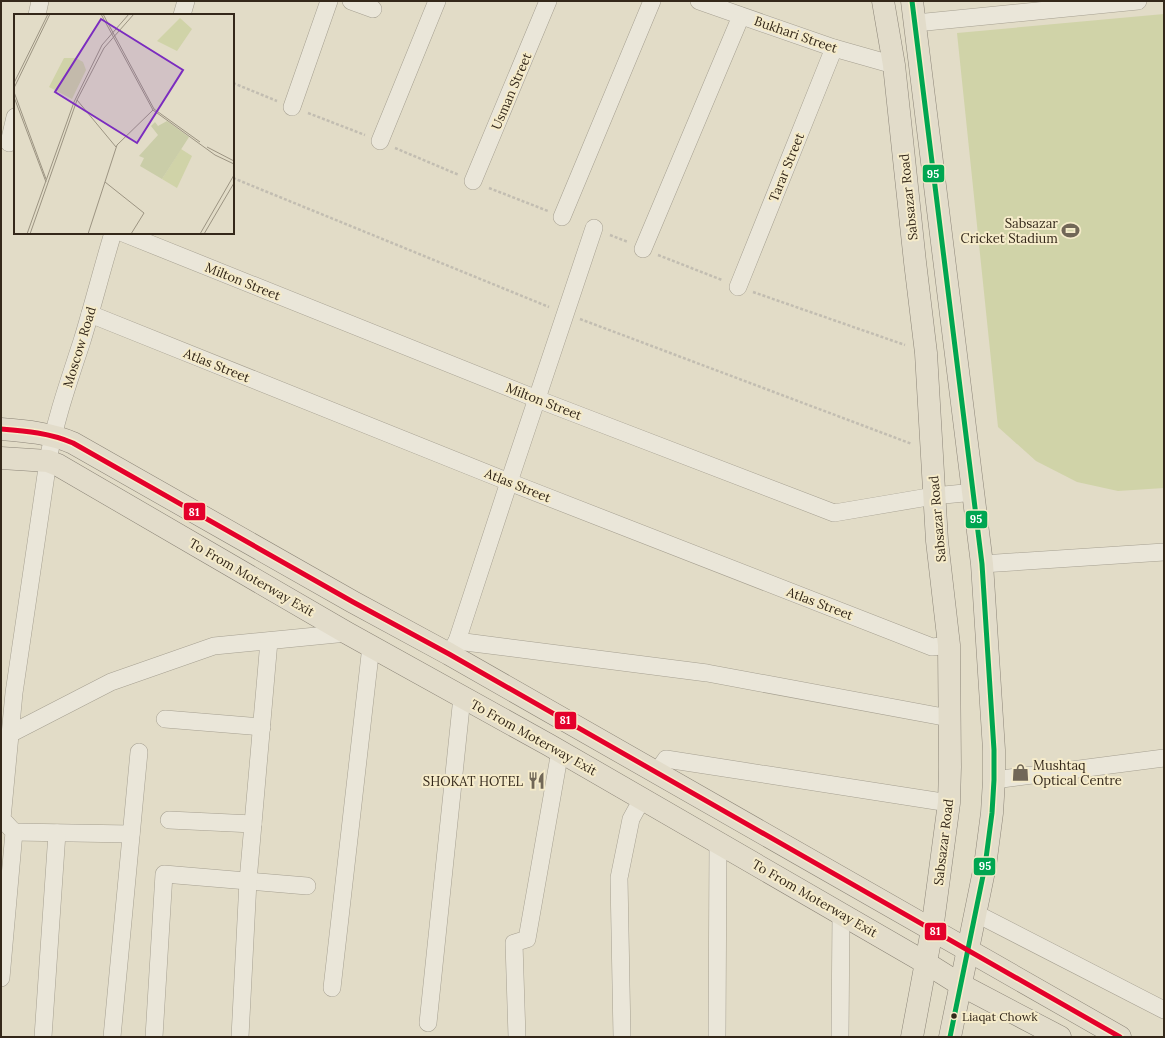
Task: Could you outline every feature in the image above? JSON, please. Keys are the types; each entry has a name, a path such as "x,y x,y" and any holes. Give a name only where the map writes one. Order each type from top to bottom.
{"main road":[{"name":"Sabsazar Road","path":"883,1 894,64 926,353 937,541 949,645 949,804 932,930 912,1037"},
{"path":"912,1 916,23 982,564 993,743 994,780 992,813 985,866 950,1037"},
{"name":"To From Moterway Exit","path":"1,429 33,432 53,436 73,443 353,602 453,648 657,772 1120,1037"},
{"name":"To From Moterway Exit","path":"1,458 48,461 58,465 193,542 347,633 560,751 841,913 961,985 1060,1037"}],"street":[{"path":"37,14 40,1"},
{"path":"182,14 186,1"},
{"path":"292,107 329,1"},
{"path":"351,1 373,9"},
{"path":"380,141 437,1"},
{"name":"Usman Street","path":"473,181 548,1"},
{"path":"562,217 652,1"},
{"name":"Bukhari Street","path":"699,1 834,48 894,64"},
{"path":"916,23 1138,1"},
{"path":"643,249 742,16"},
{"name":"Tarar Street","path":"738,287 834,48"},
{"path":"8,143 14,121"},
{"path":"594,228 453,648 706,673 949,718"},
{"name":"Moscow Road","path":"1,819 10,734 8,694 48,461 53,436 113,234"},
{"name":"Milton Street","path":"125,234 537,399 834,513 934,496 974,492"},
{"name":"Atlas Street","path":"90,314 509,482 932,647 949,645"},
{"path":"982,564 1164,552"},
{"path":"10,734 111,682 214,646 347,633"},
{"path":"240,1037 248,881 269,641"},
{"path":"332,988 371,646"},
{"path":"428,1023 462,697"},
{"path":"166,719 262,727"},
{"path":"517,1037 514,943 527,939 560,751"},
{"path":"112,1037 139,752"},
{"path":"994,780 1164,758"},
{"path":"657,772 666,759 949,804"},
{"path":"622,1037 619,878 631,819 642,799"},
{"path":"1,819 14,832 131,834"},
{"path":"169,820 253,824"},
{"path":"1,978 14,832"},
{"path":"43,1037 57,832"},
{"path":"717,1037 718,842"},
{"path":"154,1037 164,874 307,886"},
{"path":"840,1037 841,913"},
{"path":"975,913 1164,1010"}],"green space":[{"name":"Sabsazar Cricket Stadium","path":"1164,14 1164,488 1118,491 1077,482 1036,461 998,427 957,33"}],"transit line":[{"name":"95","path":"912,1 982,564 994,750 992,813 985,866 950,1037"},
{"name":"81","path":"1,429 47,435 73,443 353,602 449,654 1120,1037"}],"place":[{"name":"Sabsazar Cricket Stadium","path":"1071,230"},
{"name":"Mushtaq Optical Centre","path":"1020,772"},
{"name":"SHOKAT HOTEL","path":"536,781"},
{"name":"Liaqat Chowk","path":"954,1016"}]}
